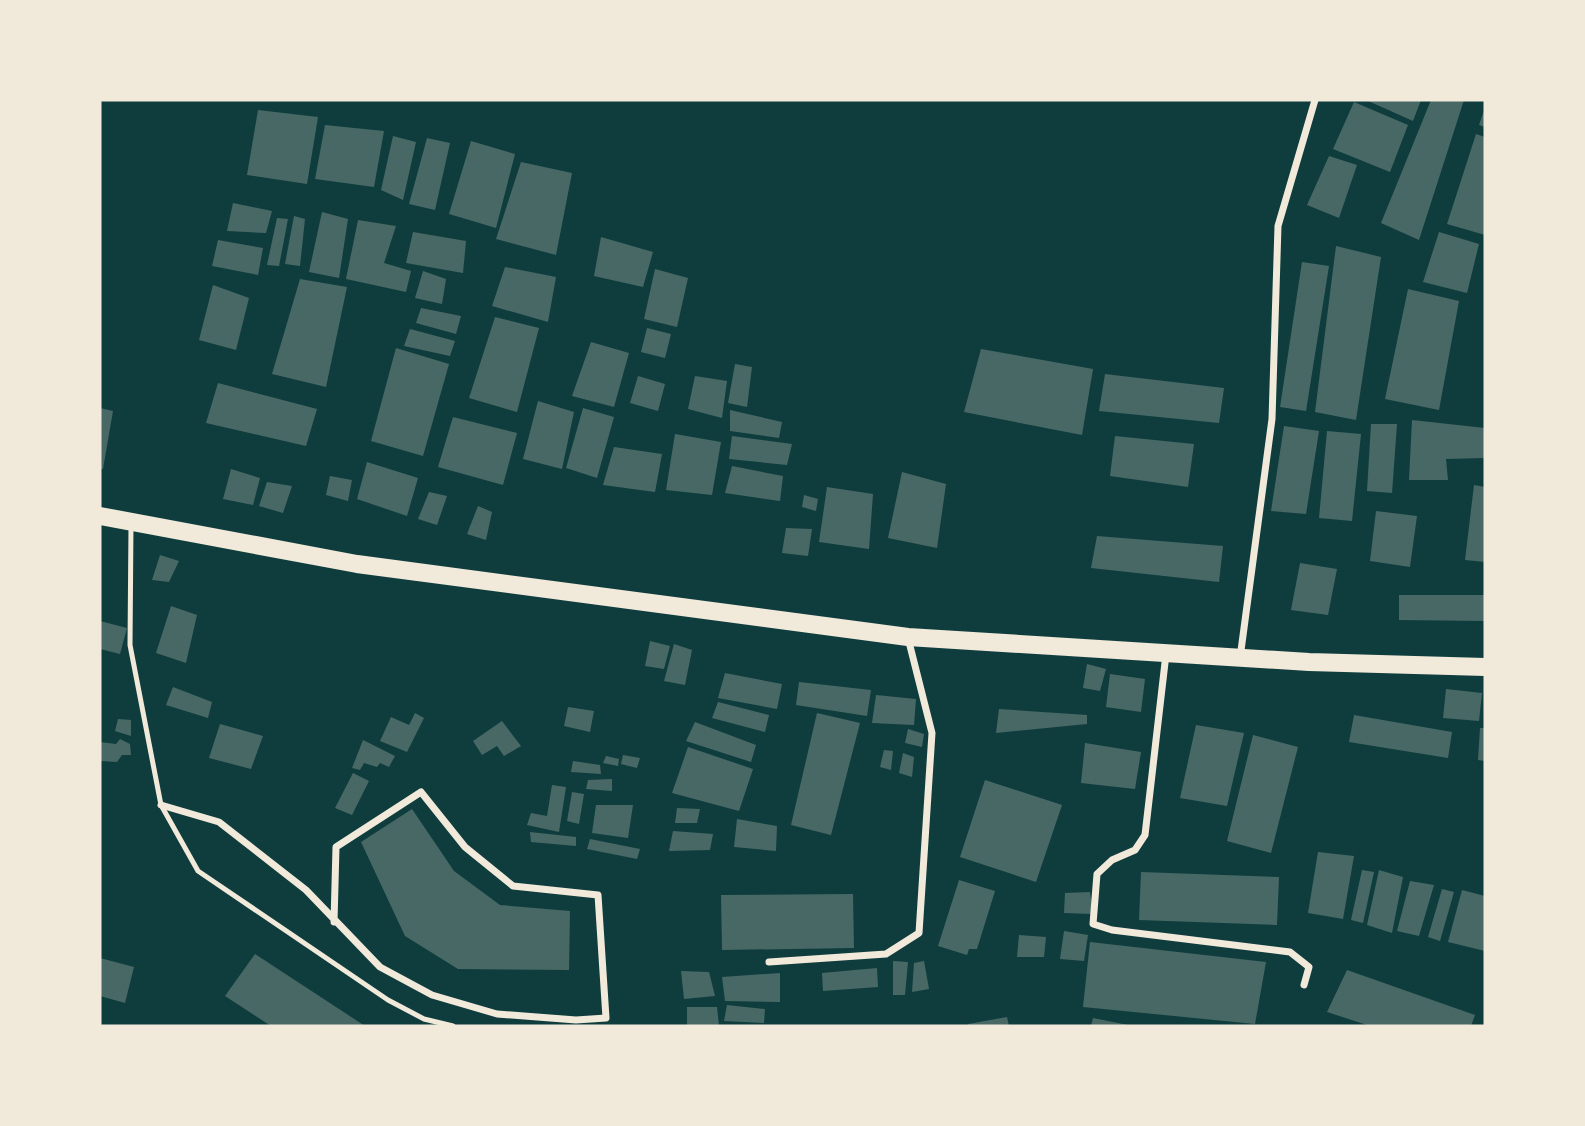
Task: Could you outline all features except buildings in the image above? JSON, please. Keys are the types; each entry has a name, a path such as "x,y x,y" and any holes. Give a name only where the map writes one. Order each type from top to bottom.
{"main road":[{"path":"100,516 357,564 908,637 1240,658 1485,667"}],"street":[{"path":"1240,658 1272,419 1278,226 1315,100"},
{"path":"769,962 886,954 919,933 932,733 908,637"},
{"path":"1166,654 1144,835 1135,850 1112,860 1097,874 1093,924 1112,930 1290,952 1309,967 1304,985"},
{"path":"161,805 219,822 306,890 334,922 380,967 432,995 498,1014 576,1020 606,1018 597,895 513,886 465,847 421,792 336,847 334,922"}],"lane":[{"path":"131,522 130,645 161,805 198,872 388,1000 424,1019 453,1026"}]}
